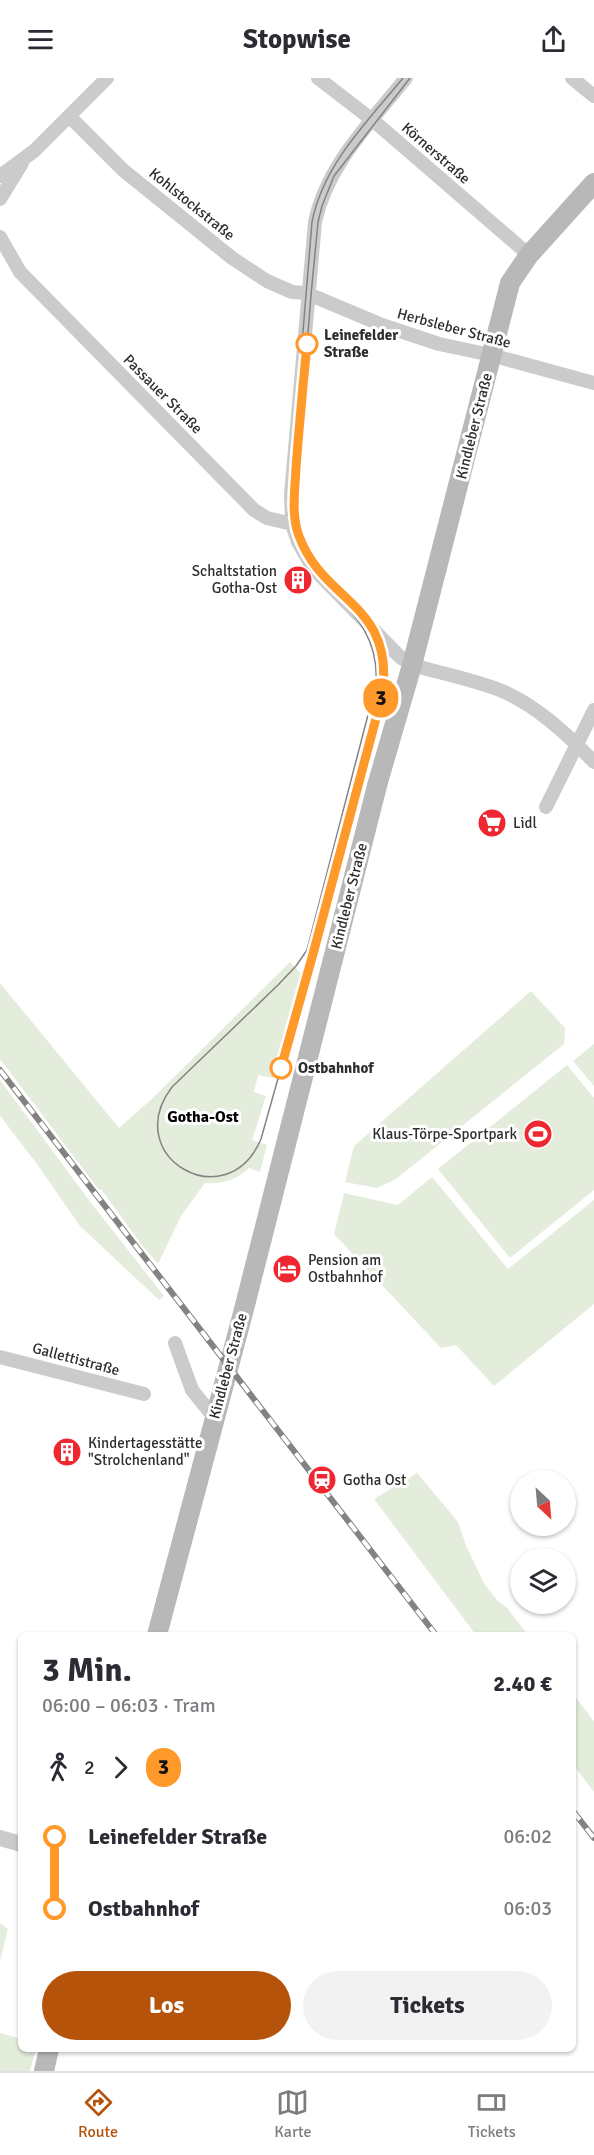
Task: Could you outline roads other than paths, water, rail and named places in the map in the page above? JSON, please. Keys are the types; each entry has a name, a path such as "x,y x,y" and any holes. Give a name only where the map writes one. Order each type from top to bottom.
{"main road":[{"name":"Kindleber Straße","path":"157,1632 243,1313 378,782 412,665 510,283 529,255 594,183"},
{"path":"44,2071 48,2052"}],"street":[{"path":"0,176 25,159 107,78"},
{"name":"Körnerstraße","path":"318,78 529,255"},
{"path":"406,78 345,156 324,189 315,222 291,494 292,524 298,542 318,573 400,657 412,665 499,690 535,710 577,744 594,762"},
{"path":"572,78 594,96"},
{"name":"Kohlstockstraße","path":"69,116 123,170 232,258 267,281 292,292 309,294"},
{"path":"0,200 25,159"},
{"name":"Passauer Straße","path":"0,237 20,272"},
{"name":"Passauer Straße","path":"0,260 20,272 254,510 267,518 292,524"},
{"name":"Herbsleber Straße","path":"309,294 382,325 440,344 594,382"},
{"path":"546,807 594,710"},
{"path":"176,1343 188,1382 209,1411"},
{"name":"Gallettistraße","path":"0,1357 144,1394"},
{"path":"0,1838 18,1843"}],"tram line":[{"path":"403,78 361,128 336,163 318,201 312,222 288,514 294,540 306,561 353,614 366,633 374,656 376,684 307,950 278,985 172,1087 159,1113 159,1136 168,1155 184,1169 204,1176 225,1174 245,1163 261,1139 382,695 385,668 381,648 373,630 308,555 298,534 294,510 311,295 318,222 322,206 334,176 410,78"},
{"name":"3","path":"281,1068 382,696 385,676 381,646 374,631 357,608 316,566 299,537 294,510 307,344"}],"railway":[{"path":"0,1070 434,1632"},
{"path":"576,1815 594,1838"}],"place":[{"name":"Leinefelder Straße","path":"307,344"},
{"name":"Schaltstation Gotha-Ost","path":"298,580"},
{"name":"Lidl","path":"492,823"},
{"name":"Ostbahnhof","path":"281,1068"},
{"name":"Klaus-Törpe-Sportpark","path":"538,1134"},
{"name":"Pension am Ostbahnhof","path":"287,1269"},
{"name":"Kindertagesstätte \"Strolchenland\"","path":"67,1452"},
{"name":"Gotha Ost","path":"322,1480"}],"district":[{"name":"Gotha-Ost","path":"203,1116"}]}
